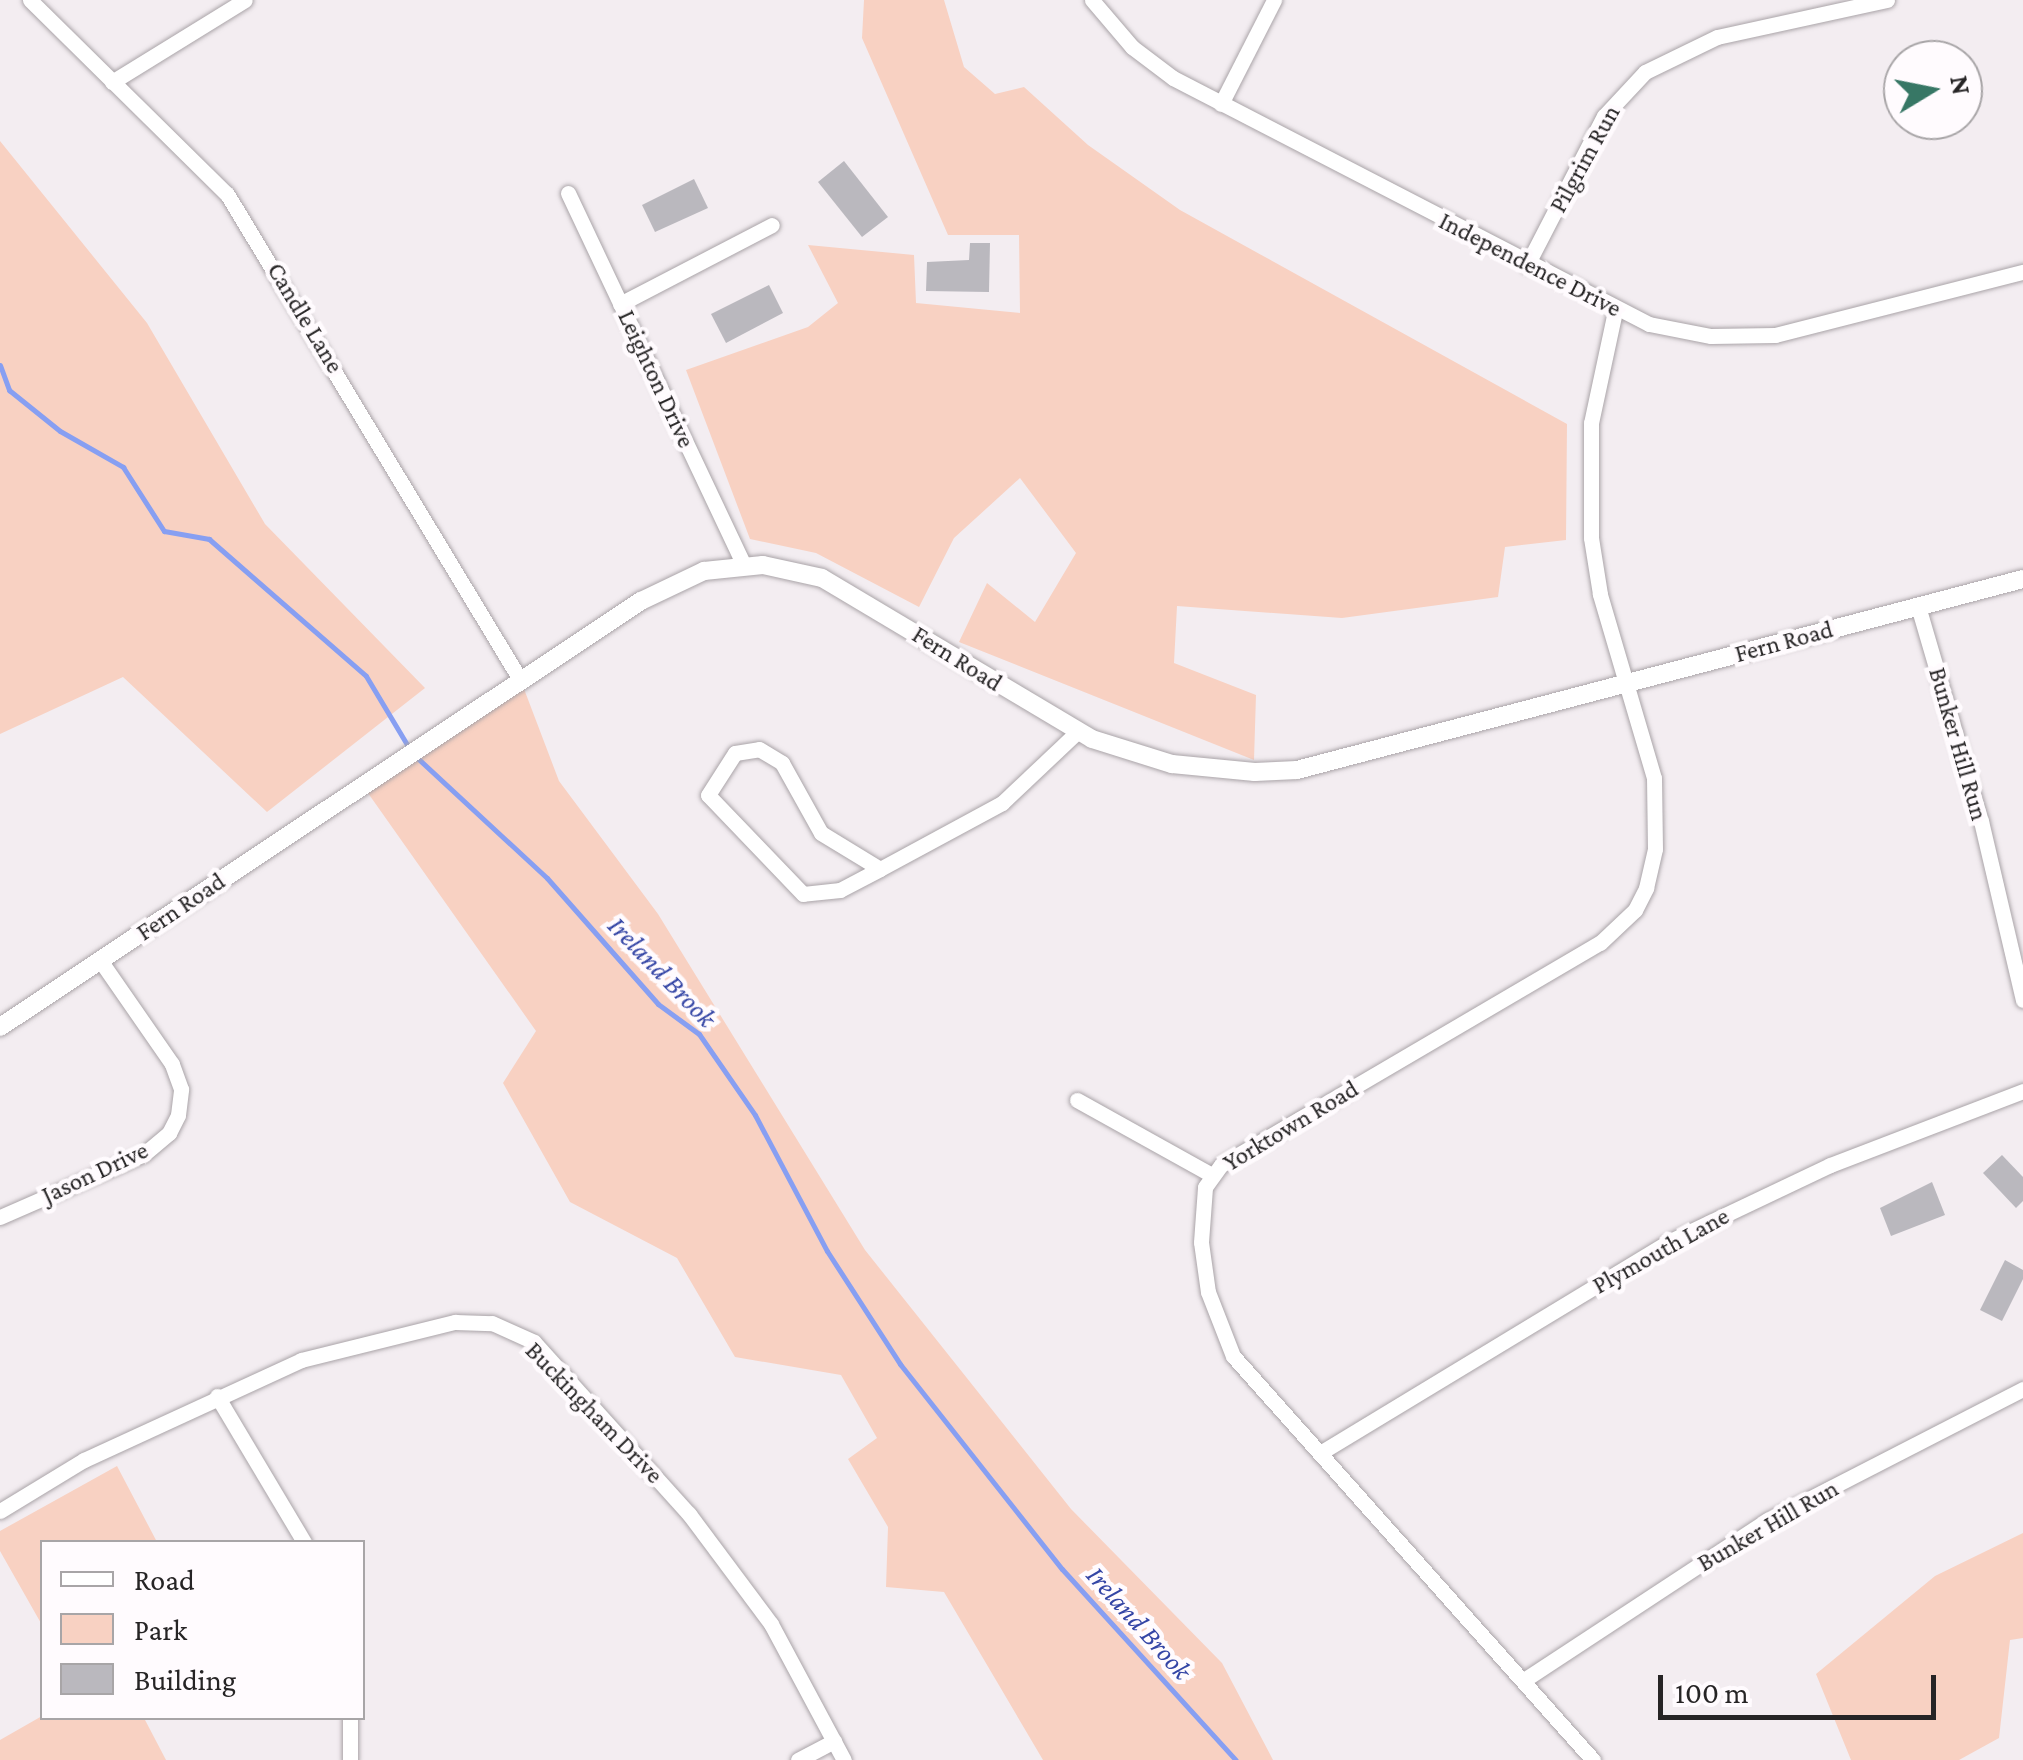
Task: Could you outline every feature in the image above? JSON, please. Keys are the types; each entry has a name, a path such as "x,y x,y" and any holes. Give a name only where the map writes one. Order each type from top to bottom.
{"street":[{"name":"Candle Lane","path":"30,0 227,194 521,681"},
{"path":"112,82 245,0"},
{"name":"Independence Drive","path":"1092,0 1152,64 1221,104 1614,311 1680,332 1775,336 2023,272"},
{"path":"1221,104 1274,0"},
{"name":"Pilgrim Run","path":"1527,265 1604,116 1645,72 1717,37 1888,0"},
{"name":"Leighton Drive","path":"568,194 744,565"},
{"path":"620,304 772,225"},
{"name":"Yorktown Road","path":"1592,1760 1232,1356 1208,1292 1202,1242 1212,1175 1600,943 1634,910 1646,888 1657,813 1600,594 1588,480 1600,366 1614,311"},
{"name":"Fern Road","path":"0,1027 667,585 744,565 803,572 840,586 1077,732 1172,764 1298,770 2023,578"},
{"name":"Bunker Hill Run","path":"1918,606 1980,820 2023,1000"},
{"path":"880,869 821,833 782,763 759,749 735,753 718,772 708,795 802,894 840,890 880,869 1002,803 1077,732"},
{"name":"Jason Drive","path":"0,1217 144,1154 169,1133 178,1116 180,1089 172,1064 100,960"},
{"name":"Plymouth Lane","path":"1320,1453 1668,1242 1847,1158 2023,1091"},
{"path":"1078,1100 1212,1175"},
{"name":"Buckingham Drive","path":"0,1511 84,1460 301,1360 456,1322 492,1324 534,1342 689,1514 771,1624 844,1760"},
{"name":"Bunker Hill Run","path":"1524,1680 1768,1520 2023,1390"},
{"path":"217,1396 303,1540"},
{"path":"350,1720 350,1760"},
{"path":"798,1760 834,1741"}],"green space":[{"path":"864,0 944,0 964,67 995,94 1024,87 1088,145 1180,210 1567,424 1566,540 1505,547 1498,597 1342,618 1177,606 1174,663 1256,695 1254,760 959,642 987,583 1035,622 1076,553 1020,478 954,538 919,607 816,553 750,539 686,370 808,327 838,303 808,245 914,255 916,303 1020,313 1019,235 948,235 862,38"},
{"path":"0,141 147,323 265,524 425,688 267,812 123,677 0,734"},
{"path":"521,681 559,781 658,914 865,1250 1071,1509 1222,1663 1273,1760 1043,1760 944,1592 886,1587 888,1527 848,1459 877,1438 841,1375 735,1357 677,1258 570,1202 503,1083 536,1031 363,786"},
{"path":"117,1466 156,1540 40,1540 40,1621 0,1551 0,1531"},
{"path":"2023,1533 2023,1638 2010,1640 1999,1738 1959,1760 1851,1760 1816,1674 1935,1576"},
{"path":"40,1717 145,1720 166,1760 0,1760 0,1740"}],"building":[{"path":"844,161 888,217 862,237 818,182"},
{"path":"694,179 708,208 655,232 642,205"},
{"path":"970,243 990,243 989,292 926,291 927,262 969,260"},
{"path":"769,285 783,313 726,343 711,314"},
{"path":"2002,1155 2023,1177 2023,1201 2016,1208 1983,1173"},
{"path":"1932,1182 1945,1215 1891,1236 1880,1208"},
{"path":"2005,1260 2023,1270 2023,1279 2002,1321 1980,1310"}],"waterway":[{"name":"Ireland Brook","path":"0,365 9,390 60,431 123,467 164,531 209,539 366,676 412,753 547,878 658,1004 699,1034 755,1115 827,1251 900,1364 1062,1569 1236,1760"}]}
